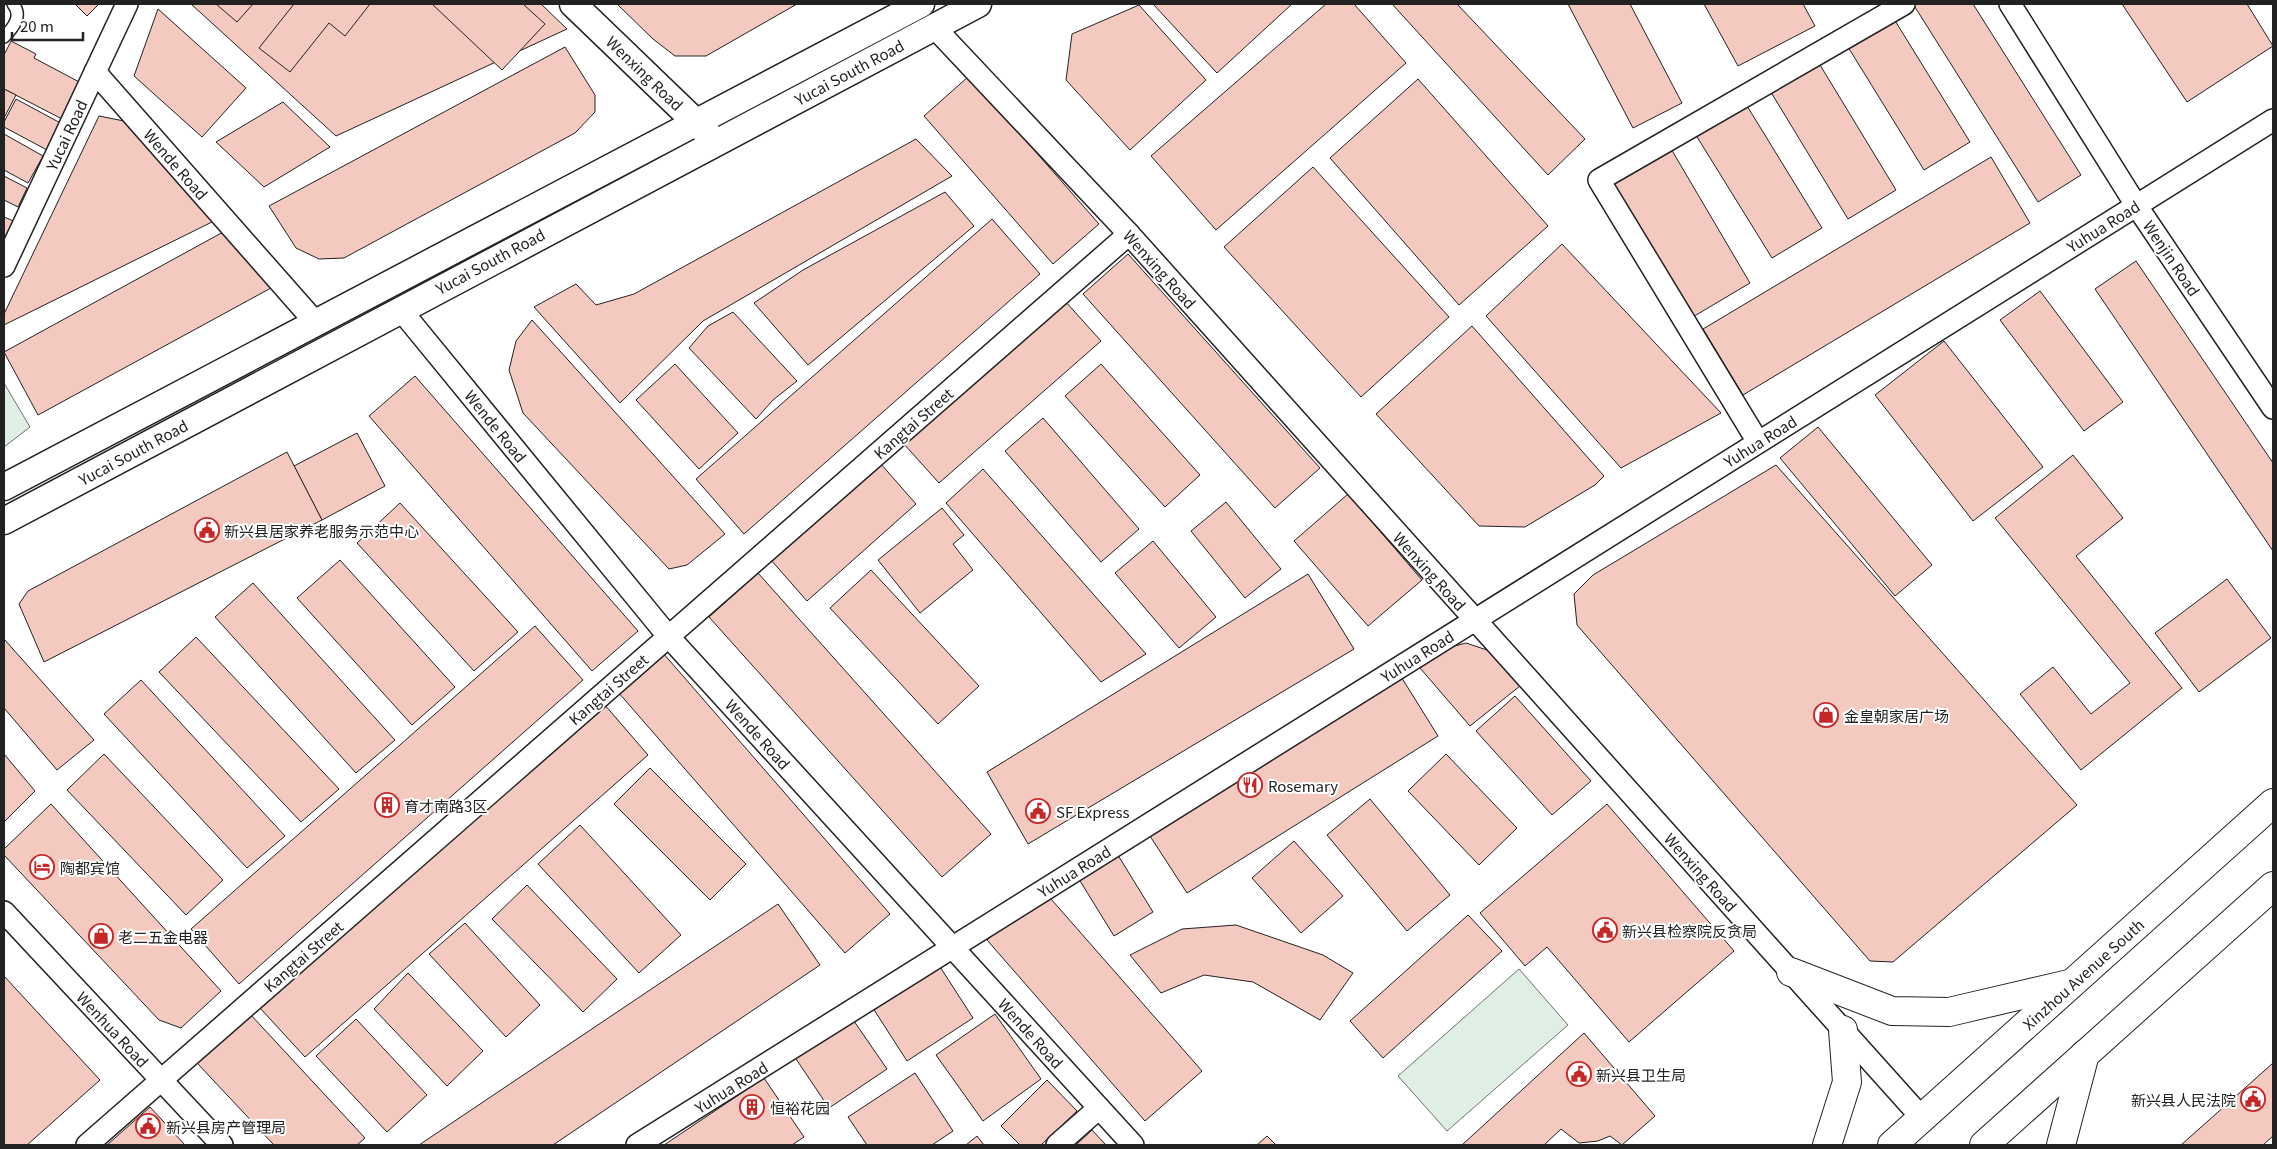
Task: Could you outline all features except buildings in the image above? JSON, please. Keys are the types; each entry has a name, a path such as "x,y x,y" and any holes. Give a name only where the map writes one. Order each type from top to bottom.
{"main road":[{"name":"Xinzhou Avenue South","path":"1892,1145 2273,803"},
{"path":"1984,1145 2273,886"},
{"path":"1791,972 1892,1011 1949,1012 2072,983"},
{"path":"1827,1145 1847,1082 1843,1030"},
{"path":"2061,1145 2085,1054"}],"street":[{"name":"Yucai Road","path":"4,266 127,4"},
{"name":"Wenxing Road","path":"573,4 716,142"},
{"name":"Yucai South Road","path":"4,487 921,4"},
{"name":"Yucai South Road","path":"4,521 400,309 978,4"},
{"path":"1758,442 1599,180 1904,4"},
{"name":"Wenjin Road","path":"2010,4 2136,205 2273,408"},
{"name":"Wenxing Road","path":"934,27 1129,234 1922,1118"},
{"name":"Wende Road","path":"95,72 316,323"},
{"name":"Yuhua Road","path":"637,1145 2273,120"},
{"name":"Kangtai Street","path":"87,1145 1129,234"},
{"name":"Wende Road","path":"400,309 668,636 1133,1145"},
{"name":"Wenhua Road","path":"4,912 222,1145"},
{"path":"1057,1145 1099,1108"}],"lane":[{"path":"4,37 14,26 17,19 16,8 13,4"}],"green space":[{"path":"4,383 30,427 4,447"},
{"path":"1519,969 1568,1025 1447,1131 1398,1076"}],"place":[{"name":"新兴县居家养老服务示范中心","path":"207,530"},
{"name":"金皇朝家居广场","path":"1826,715"},
{"name":"Rosemary","path":"1250,785"},
{"name":"育才南路3区","path":"387,805"},
{"name":"SF Express","path":"1038,811"},
{"name":"陶都宾馆","path":"42,867"},
{"name":"新兴县检察院反贪局","path":"1605,930"},
{"name":"老二五金电器","path":"101,936"},
{"name":"新兴县卫生局","path":"1579,1074"},
{"name":"新兴县人民法院","path":"2253,1099"},
{"name":"恒裕花园","path":"752,1107"},
{"name":"新兴县房产管理局","path":"148,1126"}]}
